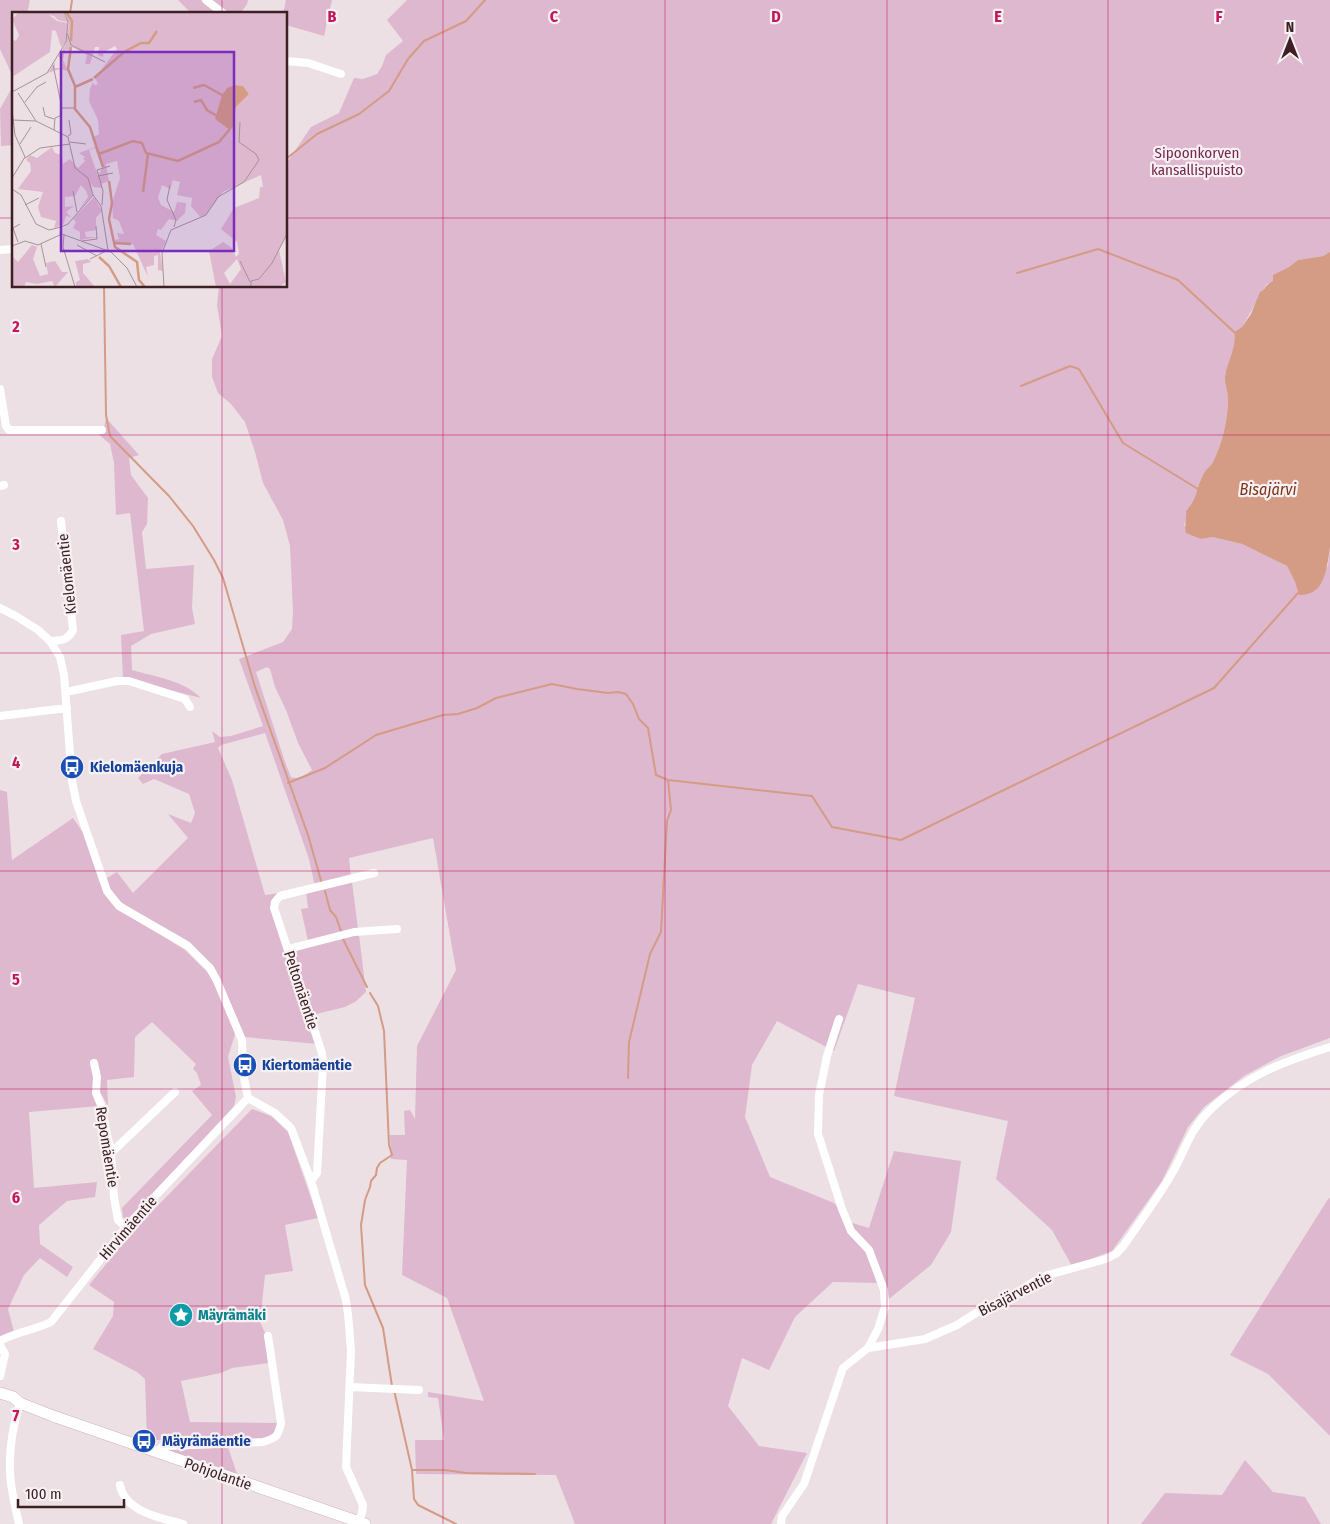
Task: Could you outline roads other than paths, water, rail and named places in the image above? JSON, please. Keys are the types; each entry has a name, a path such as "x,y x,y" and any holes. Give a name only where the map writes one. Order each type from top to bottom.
{"street":[{"path":"206,0 221,12"},
{"path":"288,61 308,63 341,74"},
{"path":"0,389 6,426 9,430 102,430"},
{"name":"Kielomäentie","path":"50,641 69,637 73,630 61,521"},
{"path":"0,608 38,630 50,641 62,663 66,692 72,781 76,801 107,891 119,906 188,946 210,968 218,980 242,1040 243,1073 248,1098 275,1113 291,1128 311,1181 346,1300 351,1350 346,1467 363,1505 361,1523"},
{"path":"66,692 117,681 129,681 185,699 190,707"},
{"path":"0,716 67,708"},
{"name":"Peltomäentie","path":"311,1181 317,1174 322,1054 274,908 275,902 280,896 374,873"},
{"path":"288,949 354,932 397,929"},
{"path":"839,1019 827,1056 819,1095 818,1134 851,1231 869,1250 884,1290 885,1307 878,1329 868,1348"},
{"name":"Bisajärventie","path":"781,1524 782,1516 804,1484 843,1368 868,1348 924,1339 957,1325 1016,1293 1034,1280 1106,1259 1116,1254 1171,1175 1188,1138 1209,1111 1248,1080 1330,1046"},
{"name":"Repomäentie","path":"94,1063 96,1093 102,1105 111,1154 114,1197 118,1220 126,1227"},
{"path":"111,1154 175,1092"},
{"name":"Hirvimäentie","path":"0,1341 51,1322 126,1227 248,1098"},
{"path":"155,1452 162,1447 168,1446 263,1442 274,1438 279,1432 281,1423 268,1336"},
{"path":"0,1345 5,1354 0,1376"},
{"path":"350,1388 419,1390"},
{"name":"Pohjolantie","path":"0,1392 13,1396 20,1402 53,1416 361,1523"},
{"name":"Pohjolantie","path":"0,1400 20,1402"},
{"path":"19,1524 12,1495 10,1473 12,1435 20,1402"},
{"path":"120,1485 121,1492 129,1503 139,1510 183,1524"}],"water":[{"name":"Bisajärvi","path":"1330,252 1330,547 1326,571 1318,588 1312,592 1299,595 1287,566 1242,544 1212,537 1201,539 1186,533 1186,511 1194,498 1203,474 1213,462 1224,432 1228,399 1225,376 1233,349 1234,332 1242,327 1251,314 1260,292 1273,281 1273,275 1298,260 1323,256"}],"waterway":[{"path":"70,12 72,0"},
{"path":"288,157 317,134 359,114 389,91 408,59 424,41 466,21 485,0"},
{"path":"1017,273 1098,249 1178,280 1234,332"},
{"path":"104,288 106,415 110,436 169,496 193,526 223,578 255,687 308,835 322,884"},
{"path":"1021,386 1070,366 1079,369 1123,443 1198,489"},
{"path":"288,783 325,768 376,735 443,715 458,714 477,708 496,698 552,684 577,689 626,694 633,704 639,719 648,728 656,775 668,780 812,796 832,827 901,840 1214,688 1298,593"},
{"path":"628,1078 629,1042 650,954 661,932 667,821 671,810 668,780"},
{"path":"325,891 330,910 336,917 341,931"},
{"path":"343,939 367,987"},
{"path":"370,993 378,1006 384,1031 389,1145 392,1155 380,1163 376,1175 371,1181 365,1200 361,1225 365,1285 383,1328 392,1386"},
{"path":"394,1390 412,1470 414,1499 418,1505 456,1524"},
{"path":"412,1470 535,1474"}],"place":[{"name":"Kielomäenkuja","path":"72,767"},
{"name":"Kiertomäentie","path":"245,1065"},
{"name":"Mäyrämäki","path":"181,1315"},
{"name":"Mäyrämäentie","path":"144,1441"}],"park label":[{"name":"Sipoonkorven kansallispuisto","path":"1197,162"}]}
